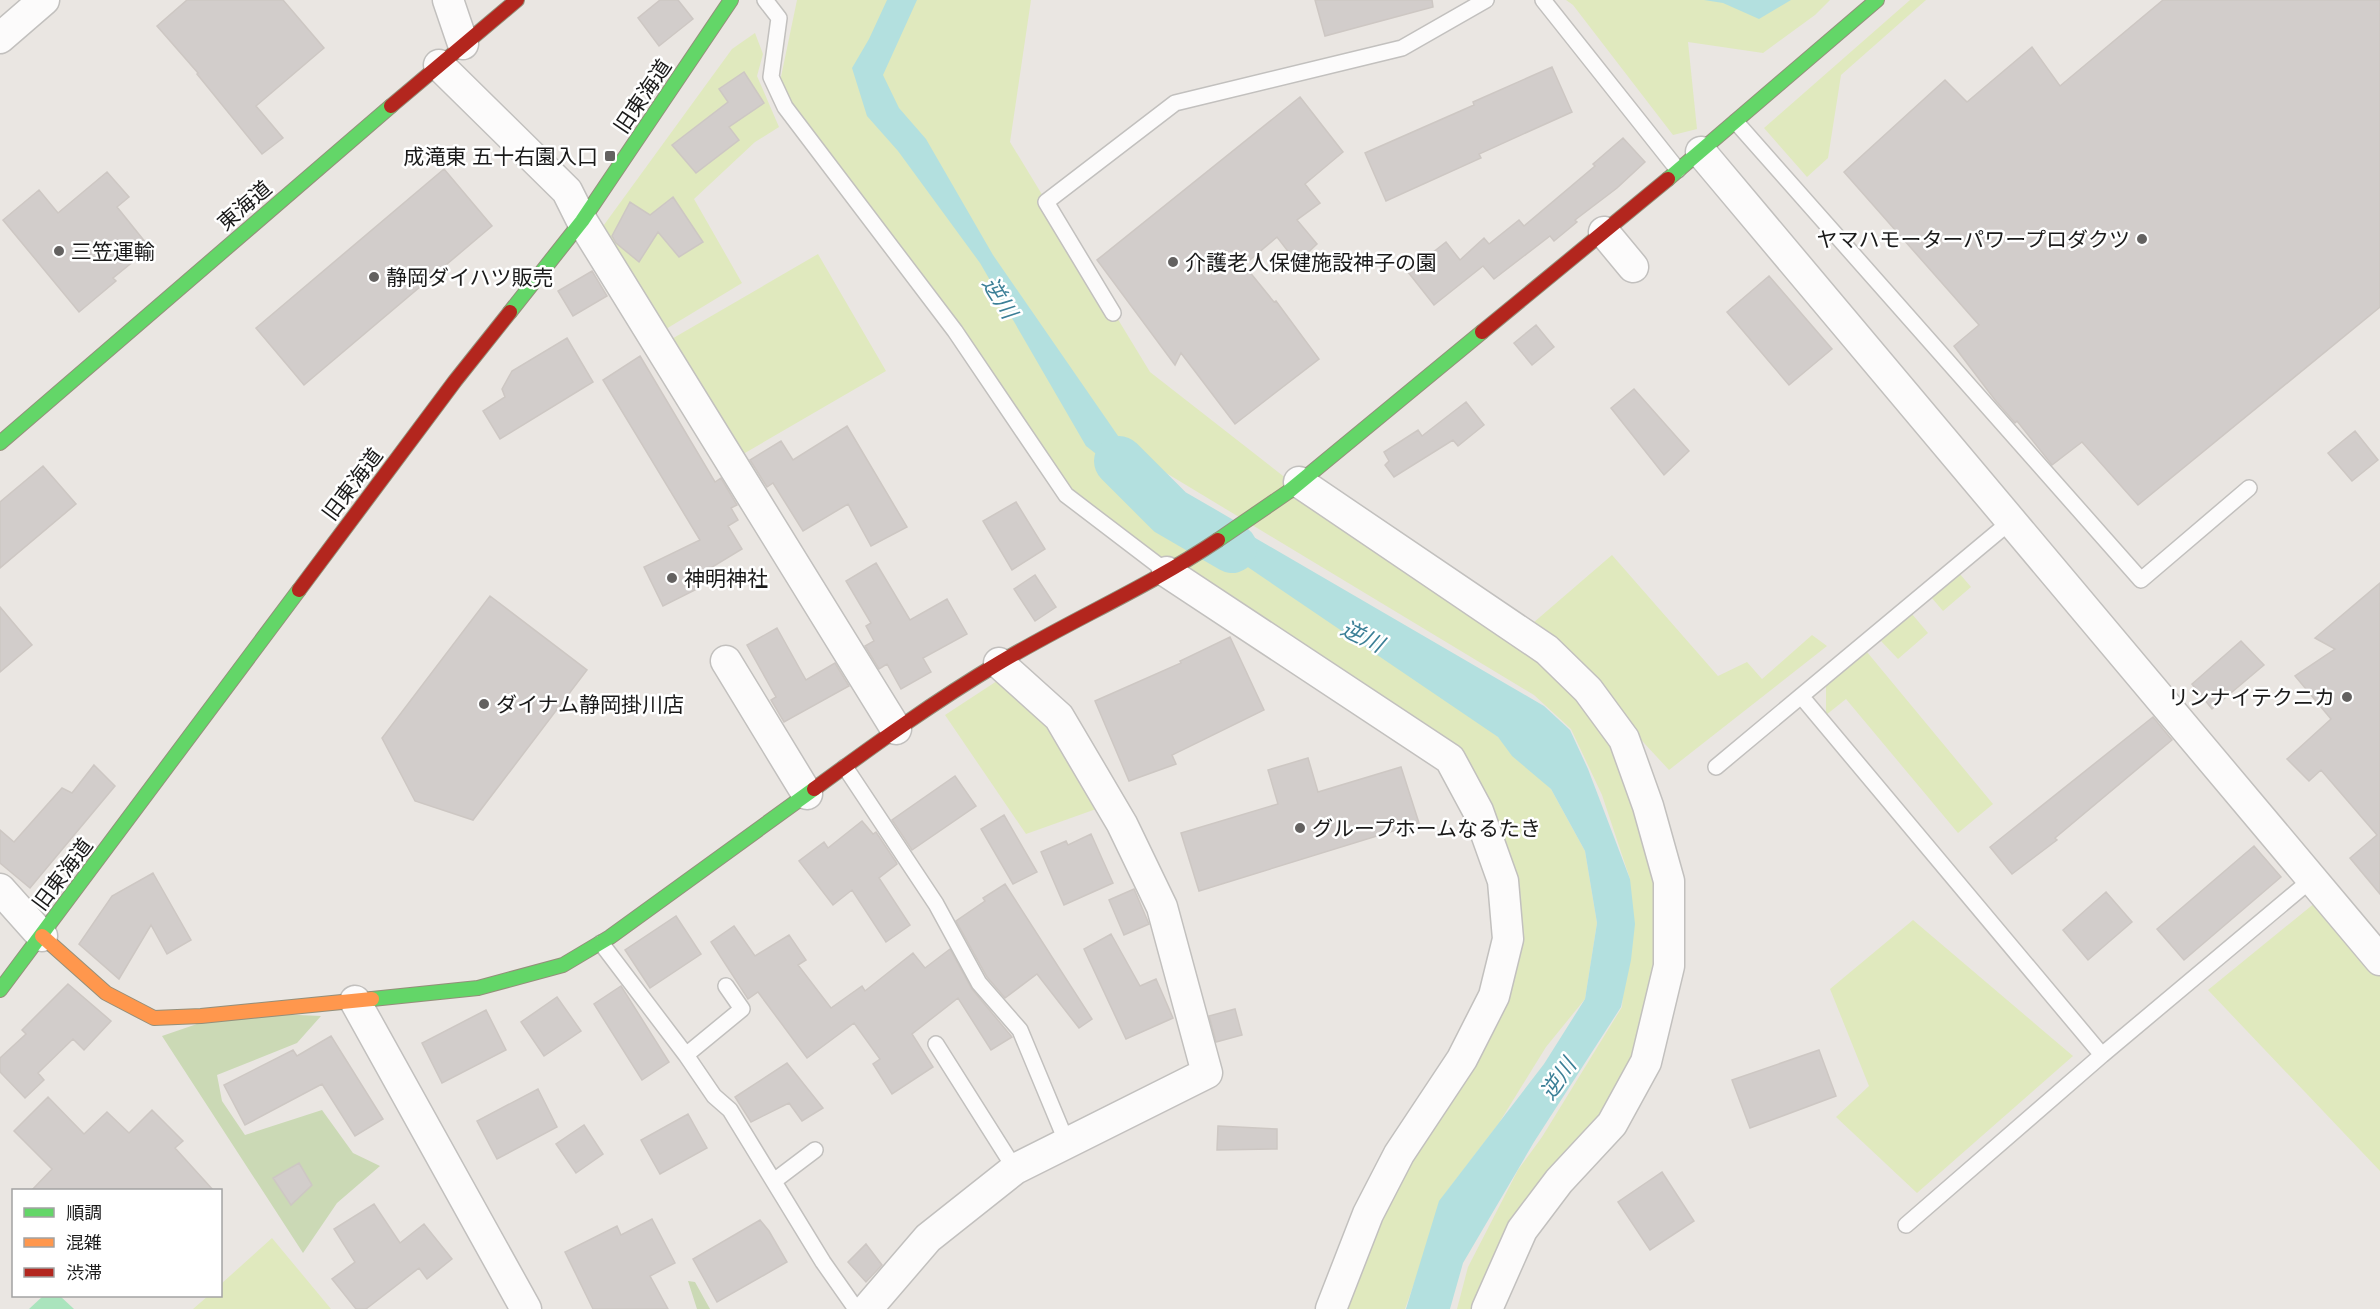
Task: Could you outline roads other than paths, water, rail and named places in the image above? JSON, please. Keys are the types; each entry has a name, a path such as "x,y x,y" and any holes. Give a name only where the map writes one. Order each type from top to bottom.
{"street":[{"path":"0,38 44,0"},
{"path":"448,0 463,44"},
{"name":"東海道","path":"0,443 517,0"},
{"name":"旧東海道","path":"0,990 454,381 582,221 732,0"},
{"path":"0,889 42,936 106,993 154,1018 478,988 563,965 602,943 896,729 999,663 1176,567 1294,487 1690,161 1877,0"},
{"path":"439,65 567,191 582,221 896,729"},
{"path":"1690,161 2011,521 2380,960"},
{"path":"1604,232 1633,267"},
{"path":"1294,487 1547,650 1587,690 1624,740 1648,806 1668,881 1669,966 1646,1062 1612,1124 1559,1181 1522,1230 1487,1309"},
{"path":"1176,567 1450,759 1478,811 1503,881 1509,939 1494,996 1462,1059 1387,1176 1368,1214 1331,1309"},
{"path":"726,661 807,794"},
{"path":"867,1309 928,1238 1016,1169 1207,1073 1162,907 1122,824 1059,717 999,663"},
{"path":"355,1001 526,1309"}],"lane":[{"path":"765,0 779,18 771,78 785,107 955,331 1066,495 1176,567"},
{"path":"1113,313 1046,202 1175,103 1402,48 1486,0"},
{"path":"1544,0 1690,161"},
{"path":"1736,122 2141,580 2249,488"},
{"path":"1716,767 2011,521"},
{"path":"1801,696 2102,1055"},
{"path":"844,767 936,904 979,983 1020,1030 1067,1143"},
{"path":"1906,1225 2102,1055 2312,879"},
{"path":"602,943 714,1096 730,1110 823,1262 856,1309"},
{"path":"686,1055 742,1009 726,986"},
{"path":"936,1044 1016,1169"},
{"path":"774,1181 815,1150"}],"water":[{"path":"887,0 917,0 883,75 899,108 926,139 993,255 1134,459 1221,518 1544,706 1570,730 1588,769 1630,879 1635,924 1631,960 1621,1007 1534,1142 1463,1263 1450,1309 1406,1309 1439,1201 1544,1064 1585,999 1597,923 1585,851 1551,789 1512,756 1498,737 1199,534 1086,446 980,263 898,151 867,116 852,68 869,39"},
{"path":"1704,0 1791,0 1759,19 1723,3"}],"waterway":[{"name":"逆川","path":"1119,461 1170,512 1232,548"}],"place":[{"name":"成滝東 五十右園入口","path":"610,156"},
{"name":"ヤマハモーターパワープロダクツ","path":"2142,239"},
{"name":"三笠運輸","path":"59,251"},
{"name":"介護老人保健施設神子の園","path":"1173,262"},
{"name":"静岡ダイハツ販売","path":"374,277"},
{"name":"神明神社","path":"672,578"},
{"name":"リンナイテクニカ","path":"2347,697"},
{"name":"ダイナム静岡掛川店","path":"484,704"},
{"name":"グループホームなるたき","path":"1300,828"}]}
